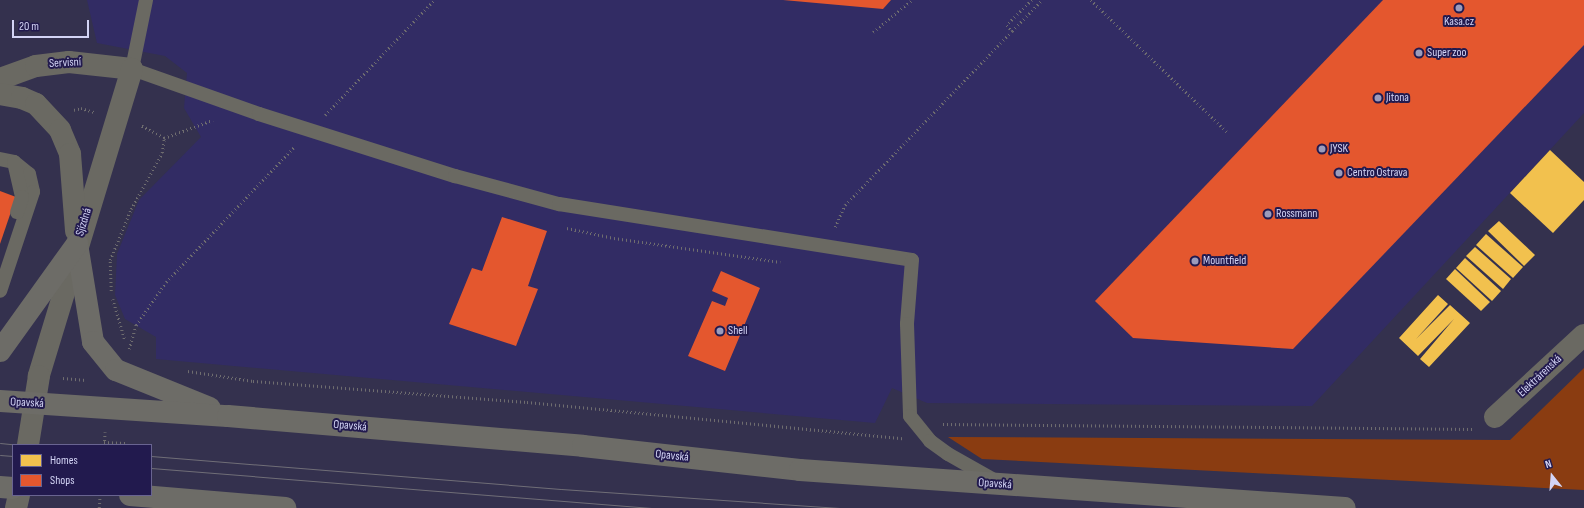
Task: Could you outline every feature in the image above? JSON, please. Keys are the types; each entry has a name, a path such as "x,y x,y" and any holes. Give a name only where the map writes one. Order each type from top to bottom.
{"main road":[{"path":"0,351 77,244"},
{"path":"77,244 92,342 116,370 228,416"},
{"name":"Opavská","path":"0,401 228,416 583,446 800,470 1345,508"},
{"path":"0,487 12,488"},
{"path":"142,496 285,508"}],"street":[{"name":"Servisní","path":"0,78 36,66 68,62 132,69"},
{"name":"Sjízdná","path":"28,444 36,403 39,376 77,244 132,69"},
{"path":"0,94 22,98 36,104 55,123 70,154 77,244"},
{"name":"Elektrárenská","path":"1496,417 1584,335"},
{"path":"16,508 19,496"}],"lane":[{"name":"Sjízdná","path":"132,69 146,0"},
{"path":"132,69 310,131 455,176 560,204 912,260 907,324 910,416 921,432 948,454 1001,484"},
{"path":"0,158 14,162 29,174 33,192 0,290"},
{"path":"0,262 22,197 14,162"}],"path":[{"path":"310,131 434,0"},
{"path":"873,32 912,0"},
{"path":"1012,31 1007,26 1032,0"},
{"path":"832,232 845,205 1042,0"},
{"path":"1091,0 1227,132"},
{"path":"55,123 67,112 81,108 148,129 164,138"},
{"path":"164,138 211,120 218,120"},
{"path":"135,354 129,349 120,331 114,304 110,260 131,209 162,153 164,138"},
{"path":"116,370 129,349 136,325 166,282 298,144 291,141"},
{"path":"184,371 253,382 527,402 902,438 942,424 1450,430 1480,429 1496,417"},
{"path":"107,408 104,443 125,444"},
{"path":"99,508 100,496"}],"shaded area":[{"path":"87,0 1584,0 1584,113 1312,406 927,403 892,388 875,423 156,359 156,337 125,319 115,295 117,254 139,200 201,137 184,108 187,73 165,56 97,43"},
{"path":"1584,368 1584,490 982,459 948,437 1510,440"}],"building: Homes":[{"path":"1550,150 1584,182 1584,200 1553,233 1510,193"},
{"path":"1499,221 1535,255 1524,266 1488,231"},
{"path":"1486,234 1523,267 1513,278 1476,245"},
{"path":"1475,247 1511,279 1503,289 1466,256"},
{"path":"1465,258 1501,291 1492,301 1456,268"},
{"path":"1455,269 1490,302 1481,311 1446,279"},
{"path":"1438,295 1448,304 1416,339 1450,305 1470,323 1429,367 1420,359 1454,319 1418,356 1399,338"}],"building: Shops":[{"path":"783,0 891,0 883,9"},
{"name":"Centro Ostrava","path":"1383,0 1584,0 1584,45 1293,349 1133,338 1095,301"},
{"path":"0,191 16,197 0,244"},
{"path":"502,217 547,231 528,286 538,289 516,346 449,324 472,268 482,271"},
{"name":"Shell","path":"721,271 760,288 725,371 688,356 712,301 725,306 728,298 712,291"}],"tram line":[{"path":"0,443 12,444"},
{"path":"0,455 12,456"},
{"path":"152,456 561,489 841,508"},
{"path":"152,468 651,508"}],"place":[{"name":"Kasa.cz","path":"1459,8"},
{"name":"Super zoo","path":"1419,53"},
{"name":"Jitona","path":"1378,98"},
{"name":"JYSK","path":"1322,149"},
{"name":"Centro Ostrava","path":"1339,173"},
{"name":"Rossmann","path":"1268,214"},
{"name":"Mountfield","path":"1195,261"},
{"name":"Shell","path":"720,331"}]}
